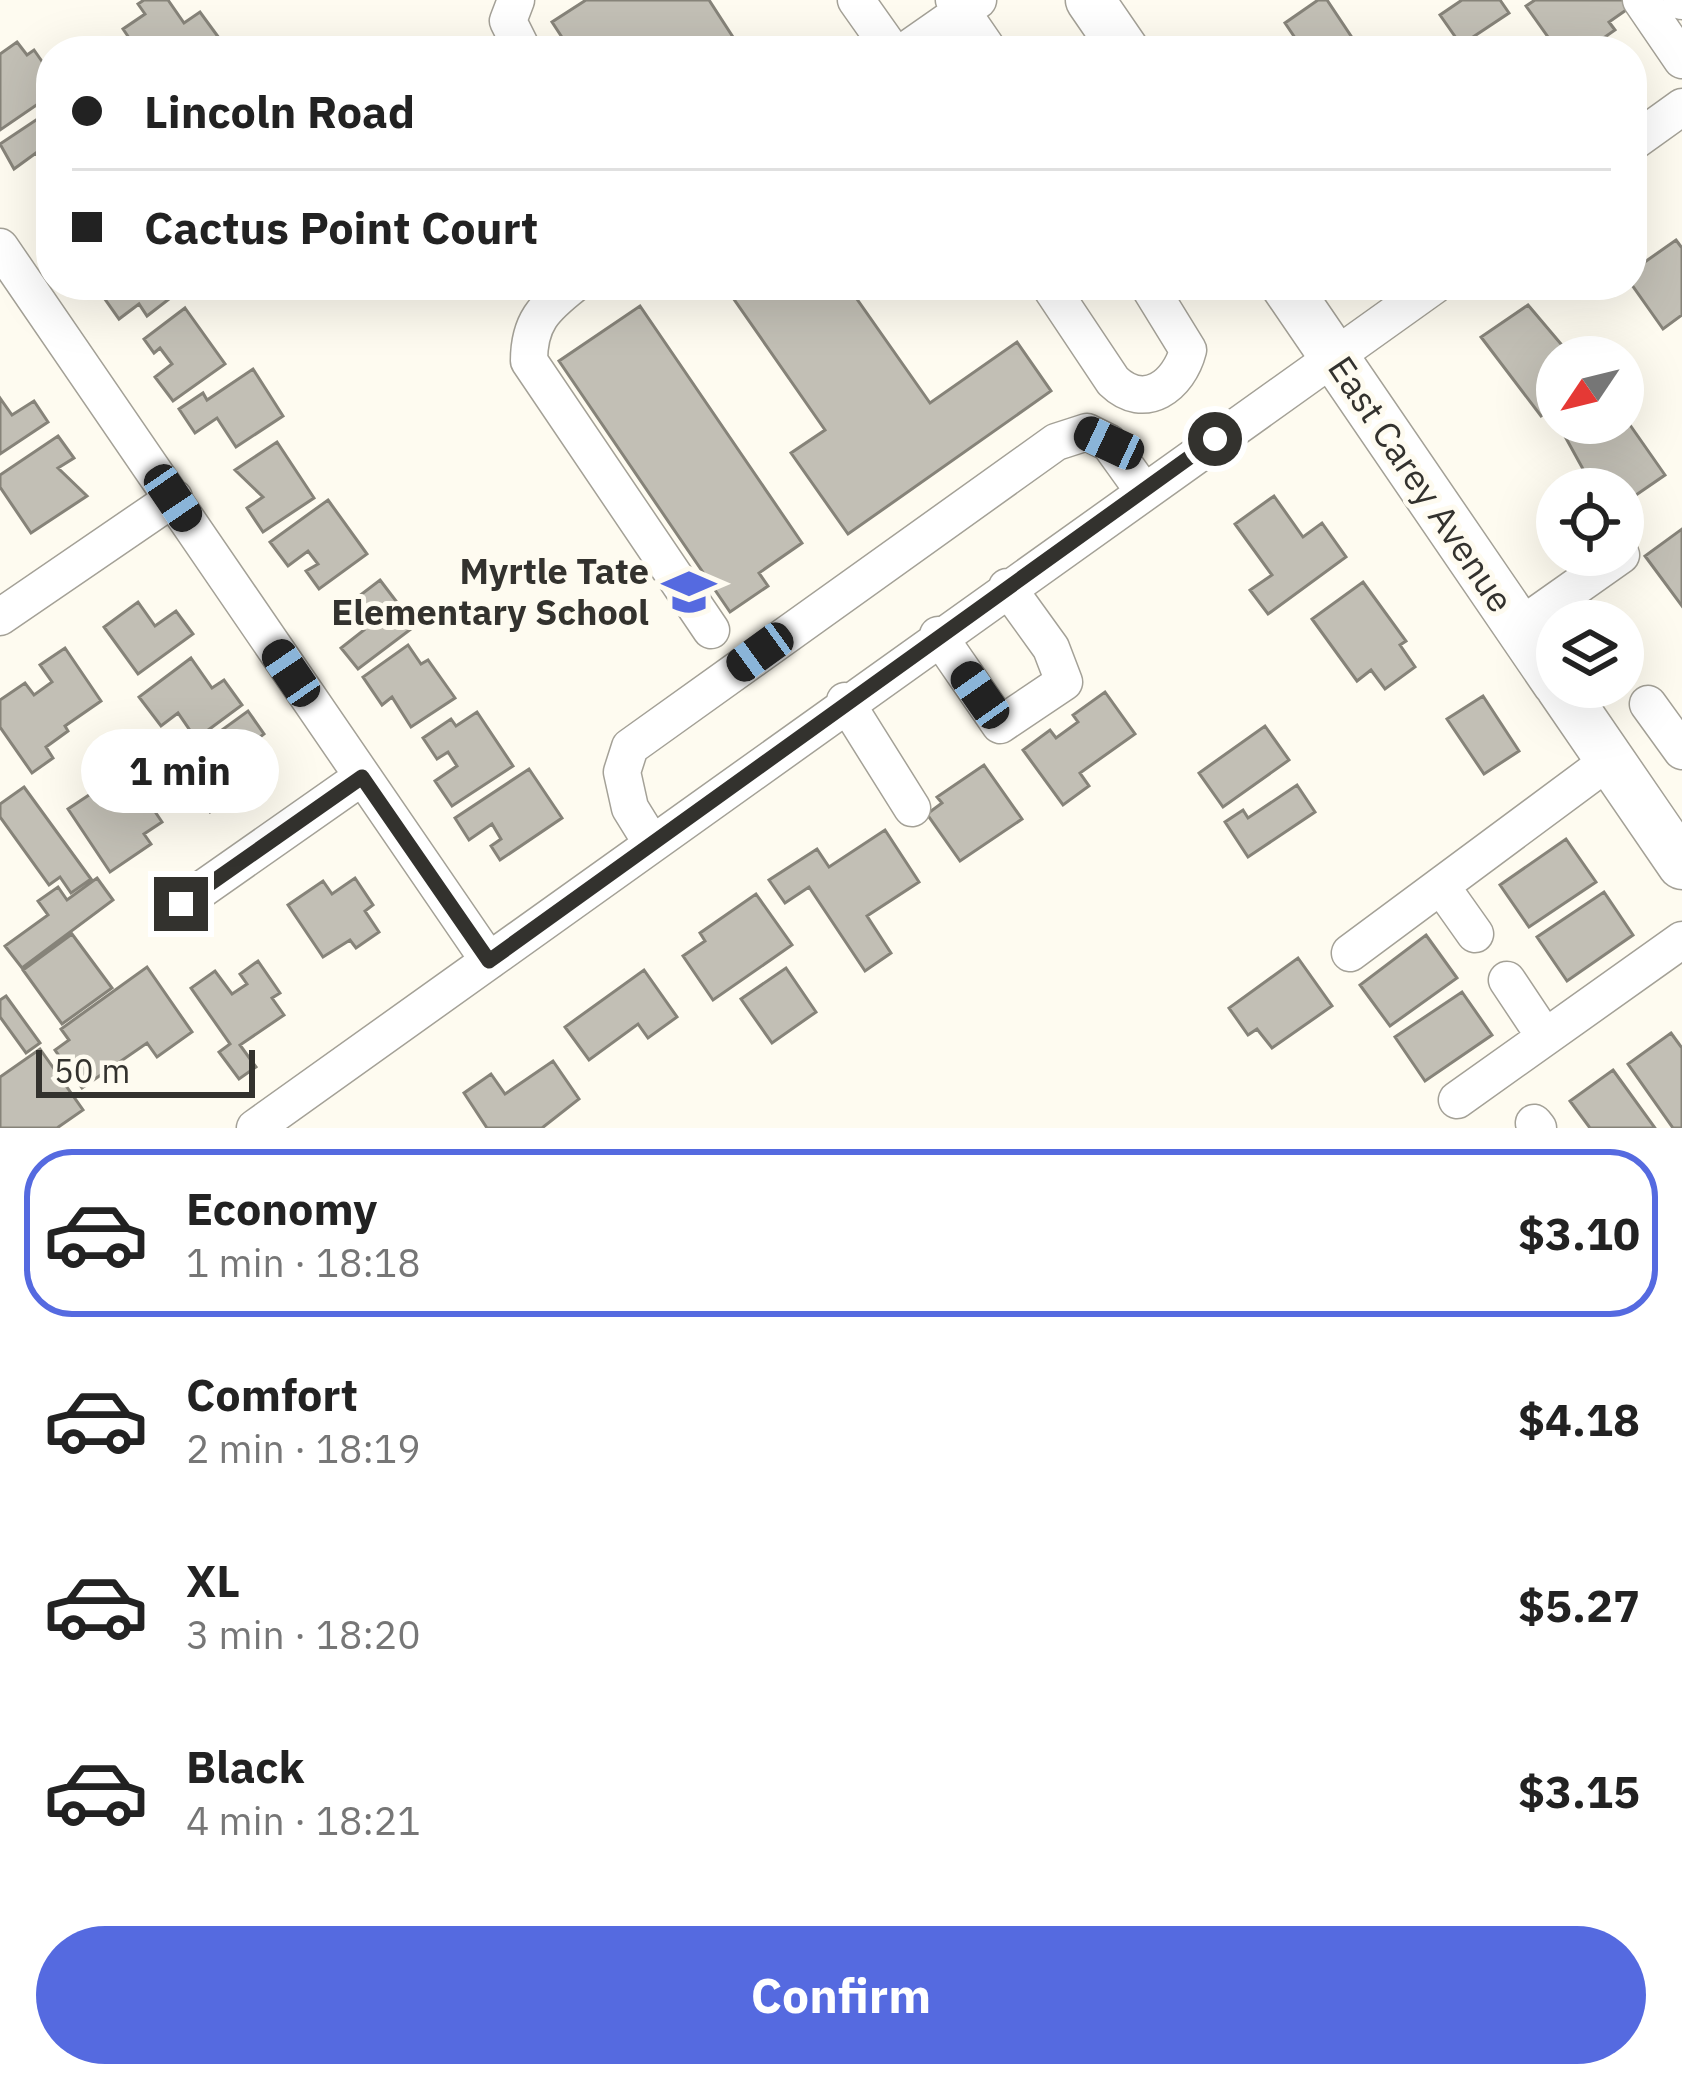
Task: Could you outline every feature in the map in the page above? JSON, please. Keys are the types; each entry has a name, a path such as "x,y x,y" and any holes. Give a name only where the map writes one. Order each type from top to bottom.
{"main road":[{"path":"1090,0 1114,36"},
{"name":"East Carey Avenue","path":"1295,300 1536,653"},
{"name":"East Carey Avenue","path":"1574,708 1610,760 1673,833"}],"street":[{"path":"515,0 508,20 516,36"},
{"path":"856,0 881,36"},
{"path":"1640,0 1682,60"},
{"path":"924,36 965,4 981,36"},
{"path":"1647,132 1682,107"},
{"path":"0,247 36,299"},
{"path":"37,300 489,961"},
{"path":"555,300 541,311 529,338 529,361 711,629"},
{"path":"1059,300 1113,381 1125,392 1141,394 1169,387 1183,371 1188,350 1157,300"},
{"path":"255,1128 845,701 1414,300"},
{"path":"650,842 630,808 622,772 630,747 744,664 1055,442 1087,432 1109,443 1142,489"},
{"path":"0,617 173,498"},
{"path":"1519,628 1592,576"},
{"path":"938,635 1000,725 1064,682 1051,648 1007,587"},
{"path":"845,701 912,808"},
{"path":"1648,704 1682,751"},
{"path":"1350,953 1610,760"},
{"path":"181,904 362,777"},
{"path":"1441,886 1475,934"},
{"path":"1457,1100 1682,940"},
{"path":"1507,980 1545,1037"}],"building":[{"path":"168,0 184,23 200,12 218,36 128,36 123,29 145,14 138,4"},
{"path":"586,0 709,0 732,36 561,36 552,22"},
{"path":"1318,0 1327,0 1351,36 1294,36 1285,23"},
{"path":"1462,0 1500,0 1509,13 1474,36 1455,36 1440,15"},
{"path":"1535,0 1636,3 1609,22 1615,30 1606,36 1547,36 1526,6"},
{"path":"17,42 27,55 36,53 36,105 0,130 0,54"},
{"path":"36,120 36,153 14,169 0,144"},
{"path":"1676,240 1682,248 1682,315 1663,329 1643,300 1647,300 1647,260"},
{"path":"106,300 168,300 147,316 139,304 119,319"},
{"path":"734,300 858,300 930,403 1017,342 1051,391 848,534 791,453 825,430"},
{"path":"1528,305 1554,336 1536,336 1536,409 1481,337"},
{"path":"640,306 802,543 759,573 768,586 730,612 559,361"},
{"path":"185,308 225,364 173,401 155,377 172,364 160,348 154,353 144,339"},
{"path":"253,369 283,416 236,447 217,418 195,433 179,409 203,393 207,400"},
{"path":"0,398 12,415 34,401 48,422 0,454"},
{"path":"58,436 74,458 58,468 87,496 31,533 0,487 0,475"},
{"path":"277,442 314,498 263,532 247,508 263,497 235,470"},
{"path":"1569,444 1643,444 1665,475 1644,490 1644,468 1582,468"},
{"path":"1274,496 1303,537 1322,523 1346,557 1268,614 1250,590 1272,575 1235,524"},
{"path":"328,500 367,554 319,589 306,571 318,564 308,551 288,566 270,542"},
{"path":"1682,529 1682,606 1645,556"},
{"path":"380,580 415,626 358,669 341,648 364,630 346,606"},
{"path":"1363,582 1406,641 1400,645 1415,667 1385,689 1371,670 1357,681 1312,619"},
{"path":"138,602 155,626 176,611 193,634 138,674 104,627"},
{"path":"408,645 421,664 428,660 455,698 411,727 392,697 382,705 363,677"},
{"path":"65,648 101,701 65,726 68,731 46,747 53,758 32,773 0,727 0,700 25,683 34,695 52,682 40,665"},
{"path":"191,658 212,688 224,680 242,705 196,739 178,713 161,726 139,697"},
{"path":"1105,692 1135,734 1080,773 1089,786 1063,805 1023,750 1050,730 1056,738 1078,722 1073,715"},
{"path":"1483,696 1519,751 1484,774 1447,719"},
{"path":"248,711 264,734 247,747 270,780 247,796 242,789 210,812 175,764"},
{"path":"477,712 513,766 452,806 435,781 457,766 448,752 437,759 423,738 451,719 456,726"},
{"path":"1265,726 1289,760 1223,807 1199,773"},
{"path":"984,765 1022,819 960,861 927,814 942,803 937,797"},
{"path":"529,769 562,818 500,860 491,846 501,839 492,824 469,840 455,818"},
{"path":"119,775 133,797 141,791 162,822 144,834 151,844 110,872 68,809"},
{"path":"1297,785 1315,812 1248,857 1225,822 1243,810 1248,818"},
{"path":"24,787 91,879 71,893 60,877 49,885 0,817 0,804"},
{"path":"885,830 919,882 867,916 891,953 865,971 809,887 785,903 769,880 817,849 829,867"},
{"path":"1566,839 1596,882 1529,927 1500,885"},
{"path":"97,878 113,900 22,968 5,946 48,915 38,901 58,887 67,900"},
{"path":"355,878 373,905 365,911 379,932 356,948 350,940 323,957 288,905 323,881 332,894"},
{"path":"1604,892 1633,935 1567,981 1537,937"},
{"path":"756,894 792,945 713,1000 683,956 705,941 700,933"},
{"path":"72,934 112,988 62,1024 23,970"},
{"path":"1426,935 1457,978 1390,1026 1360,985"},
{"path":"1298,958 1332,1006 1272,1048 1257,1029 1248,1035 1229,1008"},
{"path":"258,961 280,993 272,998 284,1015 240,1045 256,1067 239,1079 219,1052 230,1044 191,988 215,971 232,994 247,984 240,974"},
{"path":"147,967 192,1032 157,1057 147,1043 82,1088 55,1050 69,1040 61,1029"},
{"path":"786,968 816,1012 772,1043 741,999"},
{"path":"644,970 677,1017 648,1038 638,1024 589,1060 565,1027"},
{"path":"1462,992 1492,1035 1425,1081 1395,1037"},
{"path":"6,996 40,1043 26,1053 0,1017 0,1000"},
{"path":"1671,1033 1682,1048 1682,1128 1673,1128 1628,1064"},
{"path":"40,1049 83,1110 57,1128 0,1128 0,1077"},
{"path":"553,1061 579,1099 542,1128 487,1128 464,1093 491,1074 505,1094"},
{"path":"1613,1070 1655,1128 1590,1128 1570,1101"}],"place":[{"name":"Myrtle Tate Elementary School","path":"689,592"}],"route":[{"path":"181,904 362,777 489,961 1215,439"}]}
